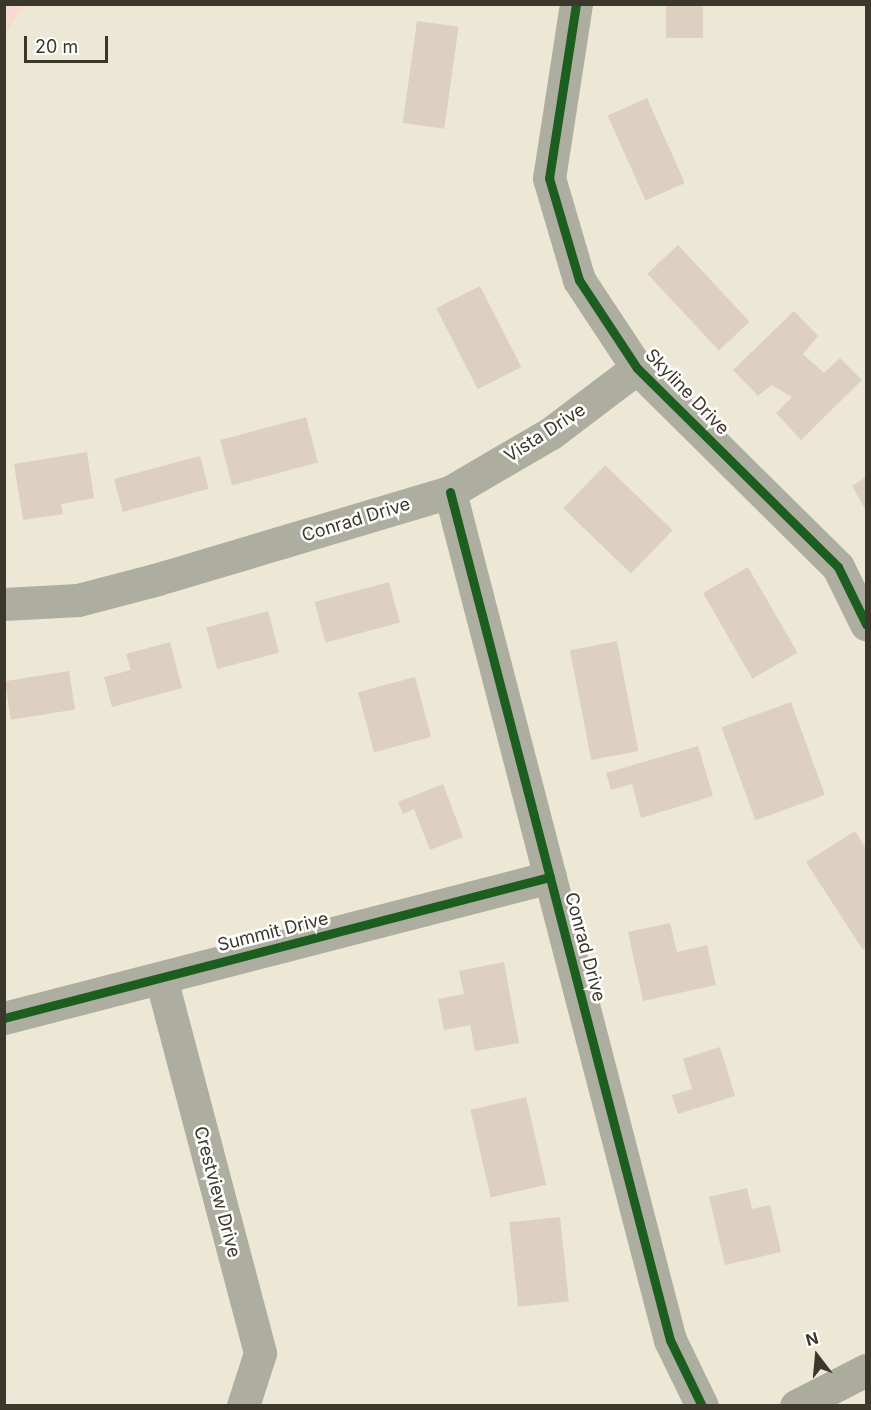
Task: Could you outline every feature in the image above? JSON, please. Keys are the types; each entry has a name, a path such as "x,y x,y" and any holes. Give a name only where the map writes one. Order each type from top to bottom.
{"main road":[{"path":"796,1406 867,1370"}],"street":[{"name":"Skyline Drive","path":"576,4 549,178 579,280 637,368 838,567 867,624"},
{"name":"Vista Drive","path":"450,492 551,433 637,368"},
{"name":"Conrad Drive","path":"4,604 78,600 158,579 450,492 670,1340 702,1406"},
{"name":"Summit Drive","path":"4,1018 550,877"},
{"name":"Crestview Drive","path":"161,978 260,1353 243,1406"}],"shaded area":[{"path":"4,5 23,5 5,36"}],"building":[{"path":"666,4 703,4 703,38 666,38"},
{"path":"417,21 459,27 444,129 403,123"},
{"path":"647,98 685,183 646,200 608,115"},
{"path":"678,245 750,322 719,350 647,274"},
{"path":"480,286 521,367 478,389 436,308"},
{"path":"794,311 818,336 803,354 824,373 840,358 862,380 801,440 776,413 792,397 772,385 758,396 733,370"},
{"path":"306,417 318,462 232,485 220,440"},
{"path":"87,452 94,498 61,504 63,514 23,520 14,464"},
{"path":"200,456 209,489 123,512 114,479"},
{"path":"605,465 673,530 631,573 563,508"},
{"path":"866,477 866,511 852,486"},
{"path":"748,567 798,653 752,679 703,593"},
{"path":"389,582 400,623 325,642 315,602"},
{"path":"268,611 279,653 217,669 206,628"},
{"path":"617,641 638,751 591,760 570,650"},
{"path":"170,642 182,688 112,707 104,677 131,670 126,654"},
{"path":"69,671 75,710 11,720 5,681"},
{"path":"415,677 431,737 374,752 358,692"},
{"path":"791,702 825,795 755,820 721,727"},
{"path":"698,746 713,796 641,818 632,784 611,790 606,773"},
{"path":"443,784 463,837 430,850 414,809 403,814 398,802"},
{"path":"855,831 866,849 866,944 863,950 806,862"},
{"path":"670,923 677,952 707,945 716,985 643,1001 628,932"},
{"path":"504,962 519,1043 475,1051 470,1025 444,1030 438,999 464,994 459,971"},
{"path":"720,1047 735,1096 678,1114 672,1095 692,1089 683,1059"},
{"path":"526,1097 546,1185 491,1198 470,1110"},
{"path":"747,1188 752,1209 770,1205 781,1252 725,1265 709,1197"},
{"path":"560,1217 569,1302 518,1307 509,1222"}],"cycle path":[{"path":"576,4 549,178 579,280 637,368 838,567 866,624"},
{"path":"450,492 670,1340 702,1406"},
{"path":"4,1018 550,877"}]}
